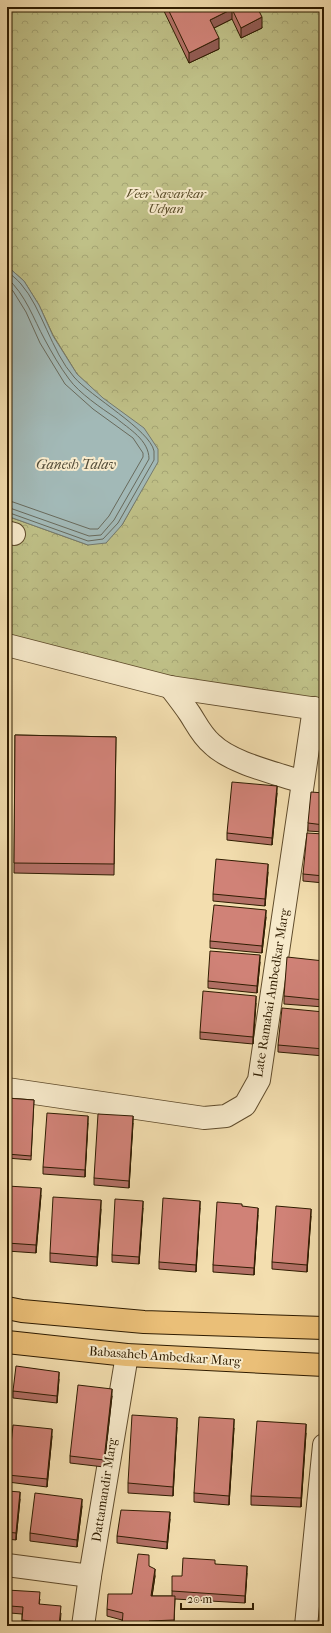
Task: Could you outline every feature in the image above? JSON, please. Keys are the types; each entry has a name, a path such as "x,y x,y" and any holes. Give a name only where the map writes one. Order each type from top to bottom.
{"main road":[{"path":"7,1308 22,1311 144,1322 324,1328"},
{"name":"Babasaheb Ambedkar Marg","path":"7,1342 127,1355 324,1365"}],"street":[{"path":"7,645 170,687 319,709"},
{"path":"170,687 191,716 201,733 212,745 241,761 302,782"},
{"name":"Late Ramabai Ambedkar Marg","path":"7,1089 204,1118 226,1116 245,1105 259,1080 302,782 319,709"},
{"name":"Dattamandir Marg","path":"83,1626 127,1355"},
{"path":"306,1626 324,1445"},
{"path":"7,1565 90,1576"}],"green space":[{"name":"Veer Savarkar Udyan","path":"7,7 324,7 324,706 170,678 7,642 7,516 88,545 122,525 136,500 102,398 77,374 53,335 39,305 24,281 7,266"}],"water":[{"name":"Ganesh Talav","path":"7,266 24,281 39,305 53,336 77,374 103,398 144,428 158,449 158,462 122,525 106,543 88,545 7,516"}],"building":[{"path":"167,7 257,7 262,17 241,28 232,9 210,20 219,38 189,53"},
{"path":"15,735 116,737 114,864 14,863"},
{"path":"232,782 277,786 272,838 227,833"},
{"path":"311,792 324,793 324,825 308,823"},
{"path":"307,833 324,834 324,876 303,874"},
{"path":"216,859 268,864 265,899 213,894"},
{"path":"214,905 266,910 262,946 210,941"},
{"path":"210,951 260,955 257,986 208,981"},
{"path":"287,957 324,961 324,1000 284,996"},
{"path":"203,991 256,996 253,1037 200,1032"},
{"path":"282,1008 324,1012 324,1049 278,1045"},
{"path":"7,1098 34,1100 31,1156 7,1154"},
{"path":"47,1113 88,1116 85,1170 43,1167"},
{"path":"98,1114 133,1116 129,1181 94,1178"},
{"path":"7,1186 41,1188 36,1245 7,1243"},
{"path":"53,1197 101,1200 97,1257 50,1253"},
{"path":"163,1198 200,1201 196,1265 159,1262"},
{"path":"115,1199 143,1201 139,1257 112,1255"},
{"path":"217,1202 242,1204 242,1206 258,1208 254,1268 213,1265"},
{"path":"276,1206 311,1209 307,1265 272,1262"},
{"path":"324,1237 324,1267 322,1267"},
{"path":"16,1366 59,1372 57,1396 13,1391"},
{"path":"78,1385 112,1389 104,1460 70,1456"},
{"path":"132,1415 177,1418 173,1487 128,1483"},
{"path":"199,1417 234,1419 229,1496 194,1493"},
{"path":"257,1421 306,1424 301,1498 251,1496"},
{"path":"13,1425 52,1429 47,1479 8,1475"},
{"path":"8,1491 20,1492 16,1533 7,1532"},
{"path":"35,1493 82,1499 77,1540 30,1533"},
{"path":"121,1510 170,1512 167,1542 117,1536"},
{"path":"138,1554 149,1555 149,1566 155,1569 151,1596 175,1596 174,1620 149,1621 149,1626 122,1626 123,1613 107,1609 108,1594 132,1594"},
{"path":"183,1558 215,1560 215,1564 247,1566 245,1596 172,1591 172,1576 182,1576"},
{"path":"7,1590 40,1592 39,1604 61,1606 59,1626 38,1625 38,1622 22,1620 23,1607 10,1606 7,1619"}]}
